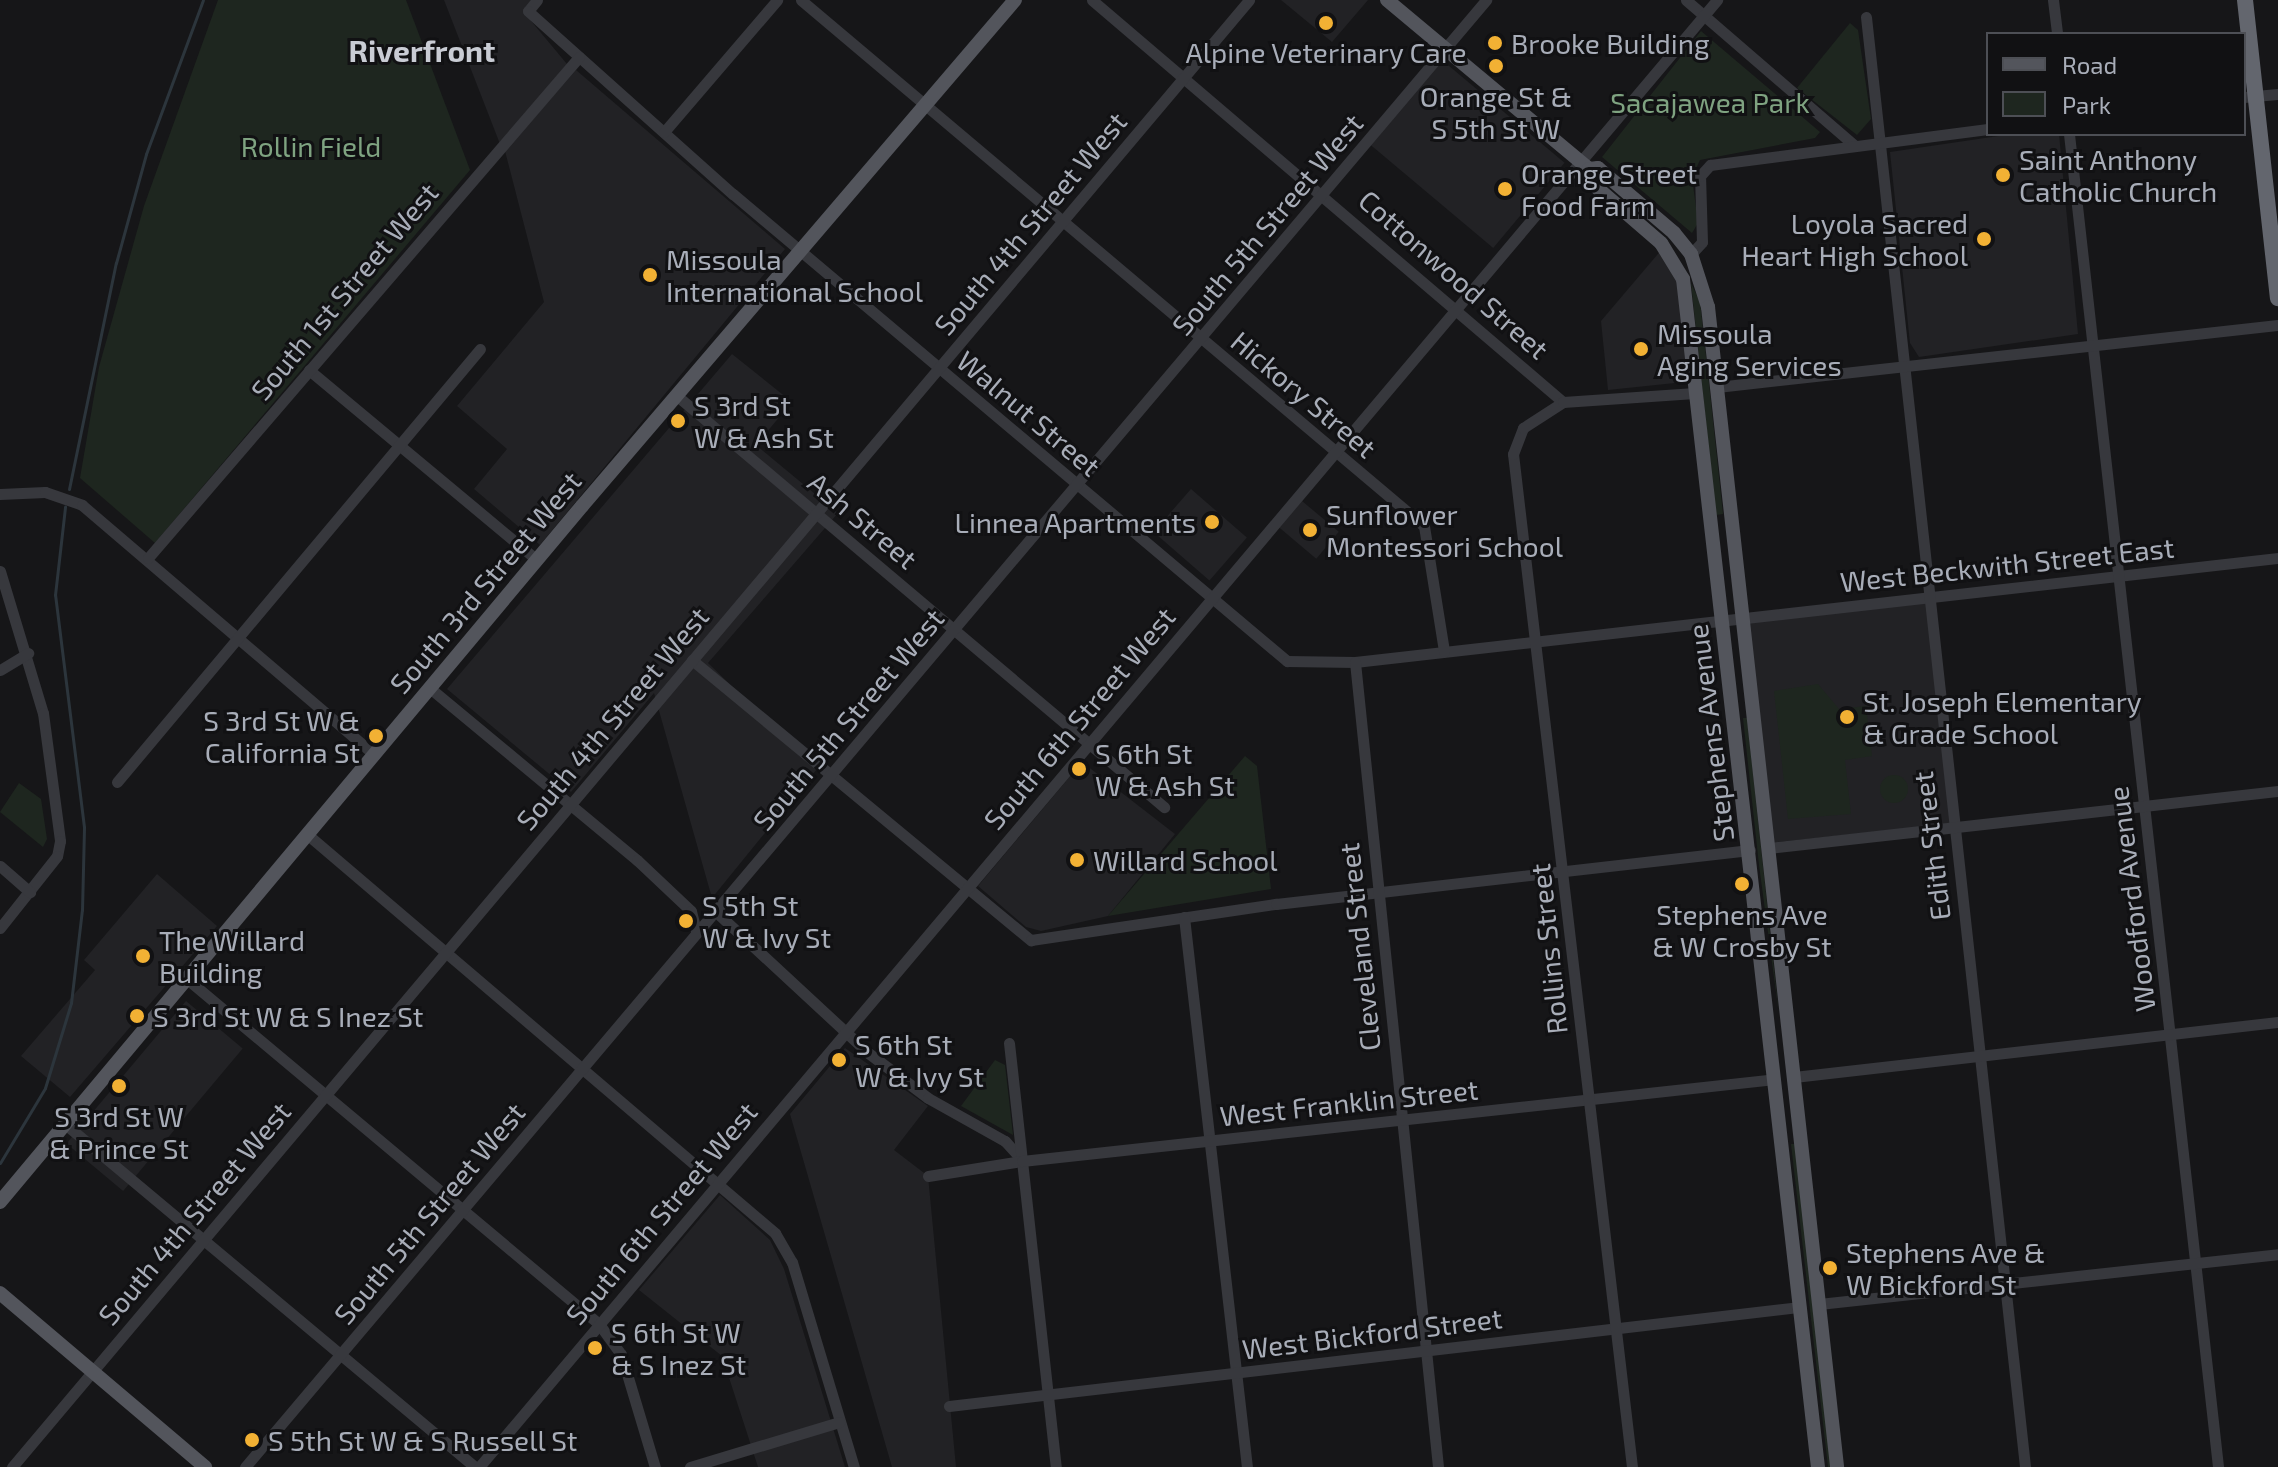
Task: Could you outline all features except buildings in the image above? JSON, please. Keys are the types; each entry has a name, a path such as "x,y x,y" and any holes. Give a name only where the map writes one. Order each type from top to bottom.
{"highway":[{"path":"2245,0 2250,97 2278,298"}],"main road":[{"name":"South 3rd Street West","path":"0,1202 676,395 802,253 1015,0"},
{"path":"1387,0 1584,165"},
{"name":"Stephens Avenue","path":"1818,1467 1683,279 1661,243 1588,180 1584,165 1598,168 1691,254 1708,307 1742,617 1749,642 1837,1467"},
{"path":"1775,1079 1794,1077"},
{"path":"0,1293 205,1467"}],"street":[{"name":"Walnut Street","path":"537,0 528,11 664,132 938,370 1287,661 1355,662 1444,651"},
{"path":"664,132 777,0"},
{"name":"Hickory Street","path":"801,0 1424,526 1444,651"},
{"name":"Cottonwood Street","path":"1092,0 1325,194 1563,402"},
{"name":"South 4th Street West","path":"12,1467 324,1093 1249,0"},
{"name":"South 5th Street West","path":"245,1467 1486,0"},
{"path":"1686,0 1853,144"},
{"name":"South 6th Street West","path":"477,1467 1456,306 1584,165 1717,0"},
{"path":"2053,0 2057,32"},
{"name":"Edith Street","path":"1867,22 1952,824 1981,1054 2025,1467"},
{"name":"South 1st Street West","path":"148,558 579,57"},
{"path":"2250,97 2278,94"},
{"path":"1691,254 1702,242 1702,169 1853,144 1986,129"},
{"name":"Woodford Avenue","path":"2069,136 2218,1467"},
{"path":"1717,387 2278,325"},
{"path":"117,782 480,349"},
{"path":"309,370 537,560"},
{"path":"1563,402 1695,393"},
{"name":"Ash Street","path":"676,395 816,510 1164,807"},
{"name":"Rollins Street","path":"1563,402 1523,428 1513,454 1565,870 1588,1101 1632,1467"},
{"path":"0,494 45,492 82,505 148,558 375,755"},
{"name":"West Beckwith Street East","path":"1444,651 2278,558"},
{"path":"0,571 28,653 43,713 60,841 57,856 0,928"},
{"path":"0,670 28,653"},
{"path":"692,660 1031,940 1378,892 1750,850"},
{"name":"Cleveland Street","path":"1355,662 1438,1467"},
{"path":"431,689 570,804 691,911 696,931"},
{"path":"1769,848 1952,824 2278,791"},
{"path":"308,835 763,1219 783,1245 854,1467"},
{"path":"0,866 30,892"},
{"path":"715,911 844,1033 910,1086 1005,1141 1022,1161"},
{"path":"1184,917 1247,1467"},
{"path":"187,979 599,1324 621,1354 655,1467"},
{"path":"1794,1077 2278,1022"},
{"path":"1009,1043 1056,1467"},
{"name":"West Franklin Street","path":"928,1176 1022,1161 1775,1079"},
{"path":"65,1124 477,1467"},
{"path":"1819,1304 2278,1254"},
{"name":"West Bickford Street","path":"949,1406 1047,1391 1236,1373 1800,1307"},
{"path":"690,1467 839,1422"}],"shaded area":[{"path":"444,0 531,0 526,15 567,64 500,144"},
{"path":"1281,0 1368,0 1332,42"},
{"path":"1442,60 1565,163 1493,248 1371,145"},
{"name":"Missoula International School","path":"576,70 785,249 540,545 474,489 507,449 457,406 544,302 505,151"},
{"name":"Loyola Sacred Heart High School","path":"1998,136 2059,136 2078,334 1919,357 1910,343 1890,152"},
{"path":"1663,248 1681,273 1694,381 1608,390 1601,321"},
{"path":"732,354 792,402 756,445 838,513 708,663 817,769 712,898 654,693 571,792 447,689"},
{"path":"1191,489 1247,538 1209,581 1154,532"},
{"name":"Sunflower Montessori School","path":"1302,501 1339,532 1316,559 1280,528"},
{"name":"St. Joseph Elementary & Grade School","path":"1928,598 1952,824 1766,843 1742,618"},
{"name":"Willard School","path":"1082,762 1175,834 1108,916 1041,931 1026,927 978,886"},
{"path":"157,874 217,926 70,1097 21,1056 95,970 84,960"},
{"path":"186,1001 243,1049 123,1191 66,1143"},
{"path":"845,1048 928,1106 894,1150 928,1176 956,1467 892,1467 790,1114"},
{"path":"720,1195 770,1240 784,1269 845,1467 758,1467 722,1356 639,1290"}],"green space":[{"name":"Rollin Field","path":"218,0 406,0 470,170 155,543 80,478 99,367 144,206"},
{"path":"1850,23 1858,30 1871,119 1857,135 1797,88"},
{"name":"Sacajawea Park","path":"1701,31 1820,132 1815,138 1700,160 1692,177 1698,223 1692,233 1602,157"},
{"path":"1691,283 1700,302 1710,393 1723,514 1716,515"},
{"path":"1818,684 1839,709 1866,706 1872,756 1845,760 1851,814 1788,819 1774,691"},
{"path":"1743,718 1747,718 1779,1015 1759,865"},
{"path":"1245,756 1257,766 1271,889 1108,916"},
{"path":"1894,775 1904,779 1908,789 1904,799 1894,803 1884,799 1880,789 1884,779"},
{"path":"19,783 41,799 47,839 43,847 0,812"},
{"path":"995,1060 1005,1065 1013,1135 961,1106"},
{"path":"1791,1144 1795,1144 1836,1467 1828,1467"}],"waterway":[{"path":"69,489 116,263 146,154 203,0"},
{"path":"0,1163 45,1088 71,1003 82,910 84,827 55,595 65,507"}],"place":[{"name":"Alpine Veterinary Care","path":"1326,23"},
{"name":"Brooke Building","path":"1495,43"},
{"name":"Orange St & S 5th St W","path":"1496,66"},
{"name":"Saint Anthony Catholic Church","path":"2003,175"},
{"name":"Orange Street Food Farm","path":"1505,189"},
{"name":"Loyola Sacred Heart High School","path":"1984,239"},
{"name":"Missoula International School","path":"650,275"},
{"name":"Missoula Aging Services","path":"1641,349"},
{"name":"S 3rd St W & Ash St","path":"678,421"},
{"name":"Linnea Apartments","path":"1212,522"},
{"name":"Sunflower Montessori School","path":"1310,530"},
{"name":"St. Joseph Elementary & Grade School","path":"1847,717"},
{"name":"S 3rd St W & California St","path":"376,736"},
{"name":"S 6th St W & Ash St","path":"1079,769"},
{"name":"Willard School","path":"1077,860"},
{"name":"Stephens Ave & W Crosby St","path":"1742,884"},
{"name":"S 5th St W & Ivy St","path":"686,921"},
{"name":"The Willard Building","path":"143,956"},
{"name":"S 3rd St W & S Inez St","path":"137,1016"},
{"name":"S 6th St W & Ivy St","path":"839,1060"},
{"name":"S 3rd St W & Prince St","path":"119,1086"},
{"name":"Stephens Ave & W Bickford St","path":"1830,1268"},
{"name":"S 6th St W & S Inez St","path":"595,1348"},
{"name":"S 5th St W & S Russell St","path":"252,1440"}],"district":[{"name":"Riverfront","path":"422,50"}]}
